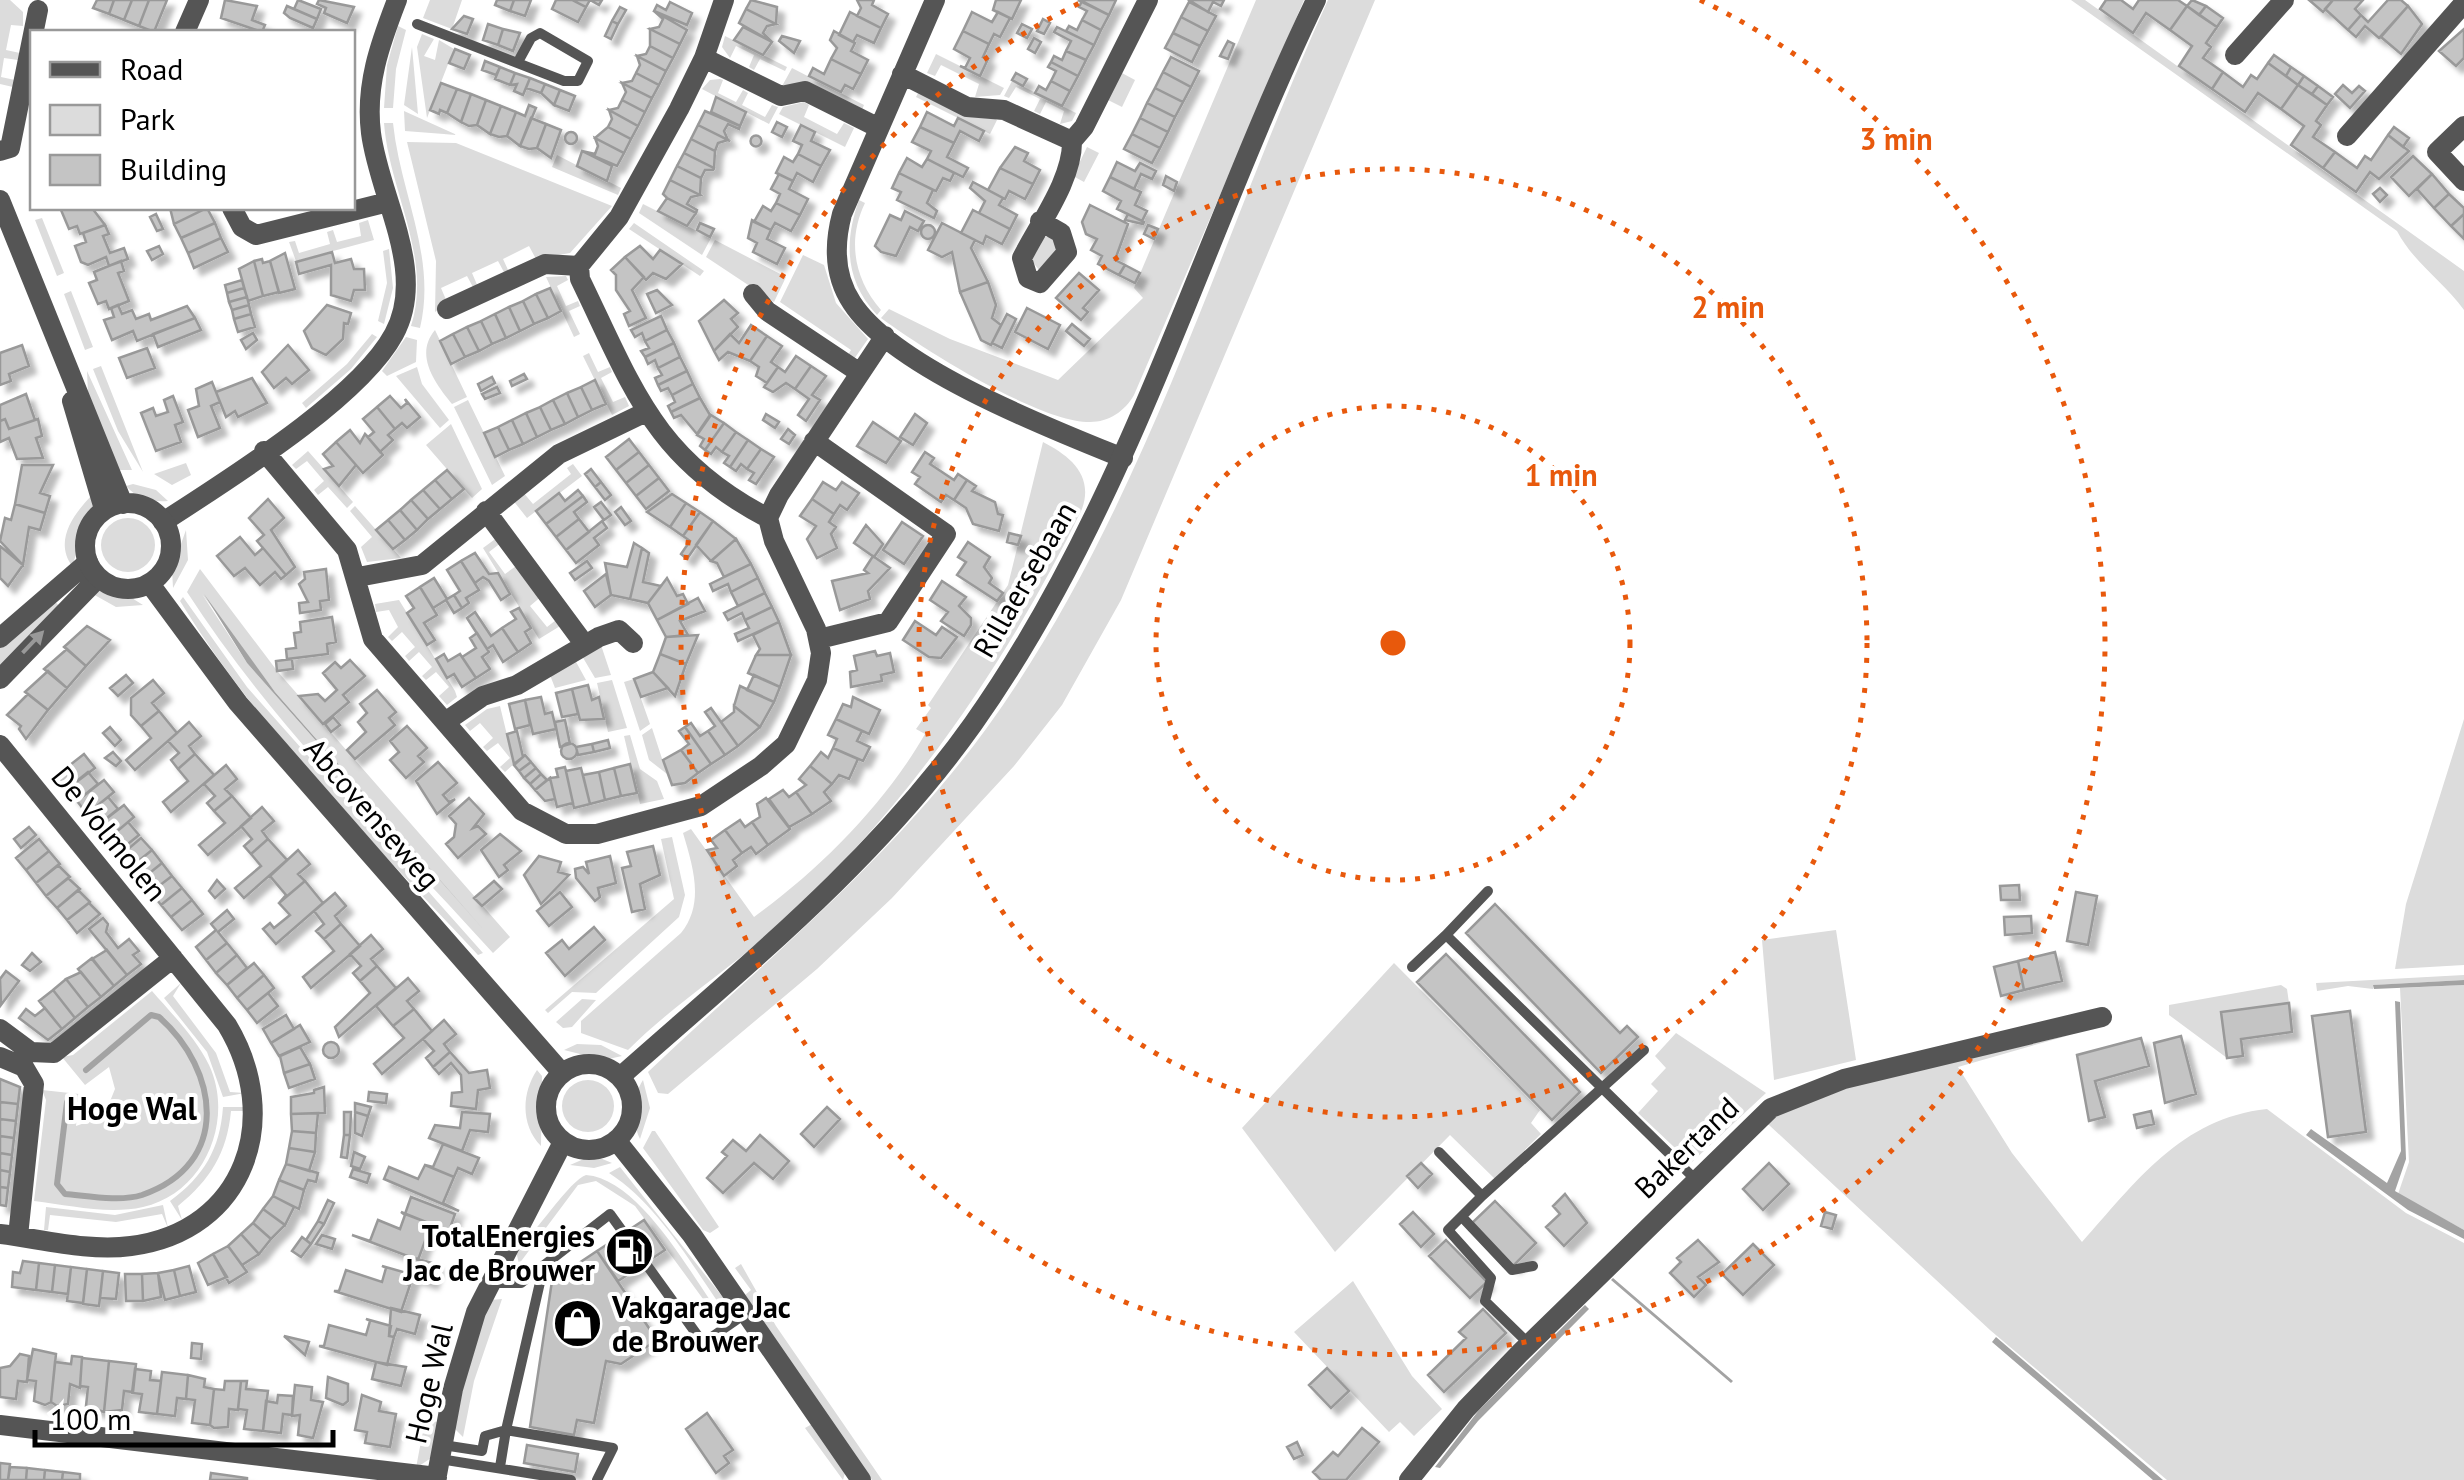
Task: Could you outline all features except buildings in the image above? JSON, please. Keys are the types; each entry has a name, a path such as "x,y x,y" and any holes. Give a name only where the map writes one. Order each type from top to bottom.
{"street":[{"path":"187,30 199,0"},
{"path":"163,522 356,380 396,331 405,294 404,261 371,135 370,93 379,48 397,0"},
{"path":"264,451 347,550 373,639 522,811 566,834 597,834 701,806 773,757 794,730 818,680 819,639 768,518 694,472 646,412 580,280 580,266 619,218 704,58 724,0"},
{"path":"935,0 842,214 837,260 850,301 885,336 998,403 1123,458"},
{"path":"1040,221 1072,158 1072,140 1084,127 1148,0"},
{"name":"Rillaersebaan","path":"620,1077 832,888 920,794 974,722 1083,543 1123,458 1316,0"},
{"path":"2235,55 2284,0"},
{"path":"2347,136 2464,4"},
{"path":"34,30 38,10"},
{"path":"0,152 10,148 30,49"},
{"path":"704,58 781,96 799,91 814,94 878,128"},
{"path":"902,74 967,107 1004,110 1072,140"},
{"path":"2464,126 2436,152 2464,181"},
{"path":"0,200 66,368 83,447 113,506"},
{"path":"233,210 242,227 256,234 388,202"},
{"path":"448,310 545,264 580,266"},
{"path":"753,294 767,310 860,374"},
{"path":"768,518 885,336"},
{"path":"358,577 422,565 559,454 646,412"},
{"path":"814,442 946,534 888,622 819,639"},
{"path":"113,506 152,511 163,522 171,548 161,575 150,584 123,589 93,570 87,533 113,506"},
{"path":"486,511 556,590 585,645"},
{"path":"0,638 93,570"},
{"path":"0,679 93,570"},
{"name":"Abcovenseweg","path":"150,584 238,703 562,1072"},
{"path":"445,722 483,696 528,680 585,645 620,630 632,642"},
{"name":"De Volmolen","path":"0,746 173,958 245,1055 254,1091 254,1134 236,1180 208,1213 175,1235 109,1247 9,1235 34,1094 28,1060"},
{"path":"0,1056 28,1060 54,1053 173,958"},
{"name":"Bakertand","path":"1409,1480 1466,1409 1528,1344 1771,1108 1796,1095 2102,1017"},
{"path":"0,1030 28,1060"},
{"path":"592,1064 620,1077 628,1088 631,1116 616,1140 590,1150 563,1142 552,1130 546,1099 562,1072 592,1064"},
{"path":"616,1140 668,1202 861,1480"},
{"name":"Hoge Wal","path":"439,1465 462,1355 488,1283 563,1142"},
{"path":"0,1426 439,1465"}],"lane":[{"path":"416,24 519,60 564,81 578,81 588,61 540,33 530,38 519,60"},
{"path":"1412,967 1488,892"},
{"path":"1446,934 1695,1179"},
{"path":"1528,1344 1484,1301 1492,1278 1448,1230 1644,1050"},
{"path":"1439,1152 1482,1196"},
{"path":"488,1283 520,1283 610,1214 703,1343 746,1313"},
{"path":"1462,1217 1512,1270 1533,1266"},
{"path":"500,1467 544,1265"},
{"path":"439,1465 482,1450 485,1436 506,1430 613,1448 597,1480"},
{"path":"439,1465 500,1467 571,1480"}],"green space":[{"path":"0,0 10,0 23,12 23,26 11,25 6,50 20,53 18,60 4,58 1,77 15,80 13,87 0,84"},
{"path":"430,0 462,0 452,29 423,18"},
{"path":"1256,0 1304,0 1134,395 1121,411 1090,422 1041,410 952,365 881,318 889,309 950,339 1058,380 1143,298 1134,288"},
{"path":"1328,0 1375,0 1121,600 1062,705 1014,766 892,898 817,969 668,1094 658,1093 648,1072 825,908 909,822 986,729 1042,645 1135,466"},
{"path":"2071,0 2085,0 2464,271 2464,310 2397,231"},
{"path":"398,26 406,30 396,69 393,108 384,108 387,65"},
{"path":"422,34 434,39 424,56 435,60 439,40 454,49 427,118 417,47"},
{"path":"725,36 787,67 785,71 760,59 754,70 749,67 754,55 736,46 730,58 722,47"},
{"path":"412,47 418,114 404,105"},
{"path":"936,54 1004,88 1000,95 975,97 979,84 941,65 935,76 927,73"},
{"path":"792,68 864,105 862,110 781,88"},
{"path":"1120,72 1135,80 1122,107 1106,99"},
{"path":"710,80 723,80 718,93 736,102 743,90 748,93 742,105 765,117 772,105 778,107 769,124 702,89"},
{"path":"1012,81 1076,113 1072,121 1060,124 1064,111 1046,102 1040,114 1034,111 1040,99 1016,87 1009,98 1004,96"},
{"path":"919,91 997,120 990,134 916,97"},
{"path":"804,102 809,105 804,117 837,134 844,123 854,128 845,147 779,114 783,107"},
{"path":"404,111 457,135 405,131"},
{"path":"384,123 393,123 421,250 424,302 420,328 411,326 417,275"},
{"path":"407,142 456,143 612,206 570,253 536,259 529,246 503,259 509,272 505,274 498,261 472,273 478,287 474,289 467,276 441,288 447,302 435,312 436,261"},
{"path":"1087,147 1099,153 1084,182 1073,176"},
{"path":"557,155 621,188 618,195 552,167"},
{"path":"859,200 865,203 856,231 856,259 865,285 881,310 877,315 859,289 850,260 851,231"},
{"path":"643,204 711,238 702,255 639,213"},
{"path":"42,218 64,273 57,276 35,220"},
{"path":"368,220 374,240 296,261 289,242 295,241 299,253 330,244 327,232 333,230 337,242 361,236 359,223"},
{"path":"634,223 704,271 700,276 629,229"},
{"path":"1042,237 1052,237 1058,249 1039,270 1032,261"},
{"path":"715,240 786,277 774,302 706,257"},
{"path":"389,249 393,288 384,324 378,321 387,283 383,251"},
{"path":"803,255 824,265 836,303 868,339 854,359 848,355 851,350 780,302"},
{"path":"566,276 568,280 557,286 566,306 578,301 580,306 569,311 580,334 574,337 546,277"},
{"path":"71,291 93,347 85,350 64,294"},
{"path":"435,330 467,397 452,404 429,368 426,349"},
{"path":"372,334 377,337 351,369 306,408 302,403 347,364"},
{"path":"406,337 417,340 416,362 387,376 382,371"},
{"path":"589,353 598,372 610,367 612,372 601,378 613,402 625,397 629,406 612,415 583,356"},
{"path":"101,366 143,472 118,431 93,369"},
{"path":"417,367 422,384 449,420 440,428 396,376"},
{"path":"87,371 132,470 117,470 88,394"},
{"path":"468,400 505,476 492,485 454,407"},
{"path":"451,424 482,489 472,498 426,445"},
{"path":"1043,442 1077,468 1085,486 1082,509 1020,624 909,786 821,884 774,929 628,1050 581,1033 581,1021 681,933 688,921 695,884 683,833 691,829 754,917 826,857 891,786 925,734 916,729 931,708 928,705 1008,585"},
{"path":"308,451 353,502 347,508 328,487 318,495 314,490 324,481 307,461 296,469 292,465"},
{"path":"186,463 191,475 172,485 154,474"},
{"path":"573,464 582,476 527,518 512,499 522,491 533,504 571,474 567,468"},
{"path":"126,486 156,490 168,501 140,497"},
{"path":"91,496 93,507 72,566 65,538 72,520"},
{"path":"355,506 401,558 367,562 361,547 372,537 350,511"},
{"path":"128,518 147,526 155,545 147,564 128,572 109,564 101,545 109,526"},
{"path":"186,530 188,560 173,588 172,569"},
{"path":"498,537 502,542 489,552 505,574 519,564 543,595 530,606 547,627 560,617 565,623 539,639 483,548"},
{"path":"200,569 278,672 510,937 493,953 293,733 220,641 187,592","holes":["202,594 275,692 484,930 247,663"]},
{"path":"104,590 127,595 143,605 116,607 91,593"},
{"path":"183,597 247,687 483,953 478,955 282,741 212,649 180,601"},
{"path":"54,600 59,606 0,672 0,644"},
{"path":"399,600 455,691 457,697 447,705 439,696 449,687 436,672 426,680 422,676 432,667 419,652 409,661 405,656 415,647 402,632 392,641 388,637 398,627 389,610 376,612 375,604"},
{"path":"601,645 611,675 595,678 582,656"},
{"path":"575,660 586,680 555,688 550,675"},
{"path":"634,679 650,724 640,731 624,682"},
{"path":"612,680 627,728 608,732 597,683"},
{"path":"500,706 514,764 505,772 500,767 510,758 498,743 487,751 483,747 493,738 480,723 470,731 465,725 487,709"},
{"path":"2464,719 2464,965 2395,969 2406,904"},
{"path":"652,728 667,774 649,760 642,735"},
{"path":"630,735 640,769 657,781 664,799 640,804 624,736"},
{"path":"672,837 685,895 679,917 596,993 572,992 548,1013 545,1010 674,899 661,839"},
{"path":"1836,930 1856,1060 1774,1080 1762,940"},
{"path":"1394,963 1540,1110 1531,1123 1541,1134 1495,1179 1450,1135 1335,1252 1242,1128"},
{"path":"2464,975 2464,980 2374,985 2373,989 2348,986 2317,991 2316,983"},
{"path":"181,983 173,996 216,1053 230,1092 245,1093 223,1097 207,1052 164,998"},
{"path":"2281,985 2287,989 2289,1003 2222,1012 2227,1058 2169,1015 2169,1005"},
{"path":"2464,985 2464,1230 2398,1194 2409,1162 2400,988"},
{"path":"152,991 191,1036 209,1065 218,1109 209,1152 183,1187 143,1207 102,1210 34,1201 46,1100 42,1090 79,1094 76,1126 104,1116 115,1089 109,1067 85,1085 62,1057 73,1055"},
{"path":"582,999 596,1000 572,1027 563,1028 556,1022"},
{"path":"1676,1033 1766,1093 1691,1163 1638,1113 1658,1091 1651,1084 1666,1068 1655,1056"},
{"path":"2070,1035 1958,1067 2012,1153 2082,1242 2141,1176 2185,1139 2209,1125 2267,1109 2406,1213 2464,1243 2464,1480 2167,1480 1990,1330 1769,1125 1763,1124 1809,1095"},
{"path":"577,1044 601,1045 622,1056 604,1060 564,1050"},
{"path":"537,1070 542,1076 541,1146 530,1129 526,1110 528,1089"},
{"path":"588,1080 607,1087 614,1106 607,1125 588,1132 569,1125 562,1106 569,1087"},
{"path":"643,1080 650,1108 640,1139 635,1109"},
{"path":"223,1107 246,1107 246,1111 231,1111 226,1140 215,1164 178,1206 182,1220 170,1201 192,1182 208,1160 218,1136"},
{"path":"652,1131 719,1227 710,1233 703,1230 643,1148"},
{"path":"593,1155 612,1163 594,1168 570,1165"},
{"path":"620,1167 725,1300 720,1305 657,1216 609,1173"},
{"path":"586,1175 606,1180 643,1209 717,1310 714,1314 635,1206 596,1181 578,1185 519,1264 516,1251"},
{"path":"163,1205 168,1228 162,1214 116,1222 50,1215 48,1230 44,1230 46,1207 115,1215"},
{"path":"741,1264 776,1326 882,1480 872,1480 745,1295 751,1290 735,1268"},
{"path":"1353,1281 1412,1376 1442,1409 1414,1436 1400,1422 1389,1432 1294,1332"},
{"path":"502,1299 474,1381 463,1437 455,1429 466,1372 490,1300"},
{"path":"425,1420 438,1422 431,1458 416,1468"},
{"path":"812,1424 845,1473 843,1480 805,1428"}],"shaded area":[{"path":"204,594 275,692 484,930 247,663"},
{"path":"2464,980 2464,985 2374,989 2373,985"},
{"path":"2395,1001 2400,1002 2406,1159 2395,1191 2464,1230 2464,1239 2408,1210 2306,1135 2311,1129 2387,1183 2401,1151"},
{"path":"1613,1278 1733,1381 1611,1280"},
{"path":"1585,1305 1589,1309 1478,1421 1440,1468 1435,1467 1479,1410"},
{"path":"1996,1337 2163,1480 2153,1480 1992,1342"}],"waterway":[{"path":"67,1102 57,1184 65,1194 114,1198 142,1195 171,1181 191,1162 203,1139 207,1114 204,1088 179,1039 159,1017 151,1015 86,1070"}],"place":[{"name":"TotalEnergies Jac de Brouwer","path":"630,1252"},
{"name":"Vakgarage Jac de Brouwer","path":"577,1323"}],"district":[{"name":"Hoge Wal","path":"132,1108"}]}
